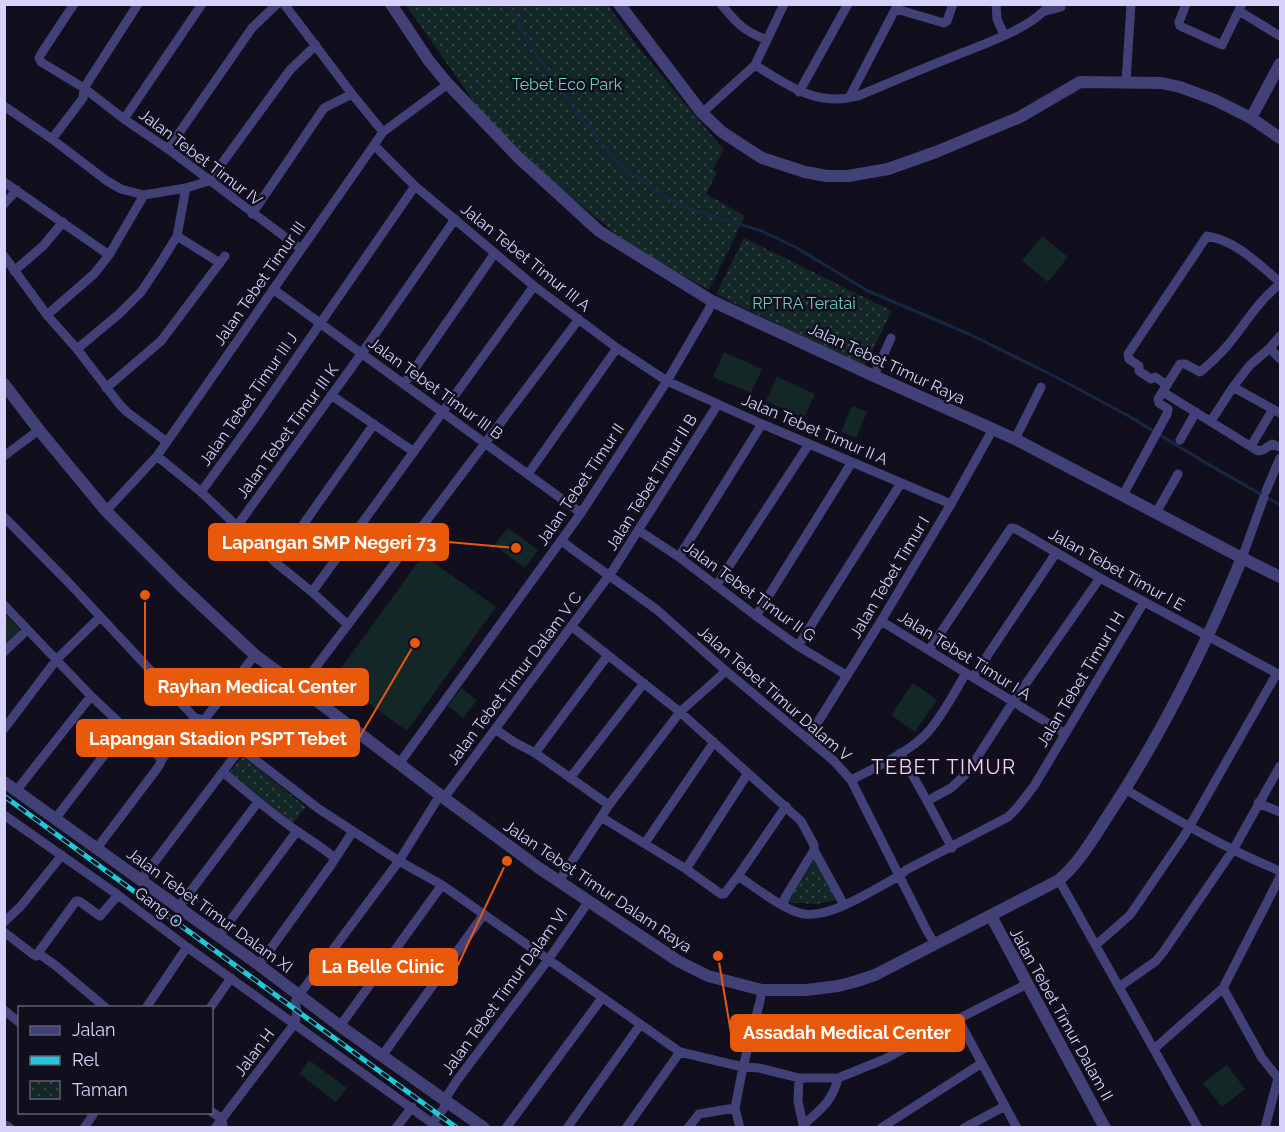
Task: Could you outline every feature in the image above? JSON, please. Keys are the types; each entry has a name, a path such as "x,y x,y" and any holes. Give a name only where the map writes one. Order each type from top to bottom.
{"street":[{"name":"Jalan Tebet Timur IV","path":"74,4 41,54 39,58 43,64 84,88 301,249"},
{"path":"52,140 83,98 84,88 138,4"},
{"path":"124,118 202,4"},
{"path":"168,149 252,28 278,4"},
{"path":"284,4 352,94 384,132"},
{"name":"Jalan Tebet Timur Raya","path":"391,4 429,61 448,84 518,157 599,231 712,301 1016,439 1281,577"},
{"path":"619,4 702,114 722,132 762,158 805,172 827,176 848,176 888,169 1020,117 1080,82 1162,83 1180,87 1215,99 1251,118 1281,138"},
{"path":"702,114 755,65 784,4"},
{"path":"799,92 848,4"},
{"path":"849,98 897,7 944,23 947,21 953,4"},
{"path":"996,4 997,19 1005,35"},
{"path":"755,65 799,92 828,99 849,98 1005,35 1035,19 1048,8 1061,7 1061,4"},
{"path":"1126,82 1131,4"},
{"path":"1186,4 1179,22 1180,26 1221,45 1224,44 1240,8 1281,36"},
{"path":"723,6 737,24 750,33 767,40"},
{"path":"4,106 121,189 144,195 186,188 209,181 290,70 316,45"},
{"path":"1251,118 1281,64"},
{"name":"Jalan Tebet Timur III","path":"106,511 157,456 384,132 448,84"},
{"path":"252,214 324,108 352,94"},
{"name":"Jalan Tebet Timur III A","path":"375,146 415,186 534,286 617,348 667,381"},
{"path":"4,182 109,255"},
{"name":"Jalan Tebet Timur III J","path":"201,492 255,418 415,186"},
{"path":"76,350 141,292 177,236 186,188"},
{"path":"4,204 17,190"},
{"path":"47,315 87,282 109,255 144,195"},
{"name":"Jalan Tebet Timur III K","path":"237,526 455,219"},
{"path":"14,272 44,246 63,222"},
{"path":"106,388 162,341 223,259 177,236"},
{"path":"1123,495 1168,410 1159,403 1158,399 1165,388 1180,364 1185,364 1200,372 1228,345 1248,317 1281,283 1229,242 1207,236 1128,354 1129,359 1139,366 1139,371 1151,379 1155,377 1165,388 1196,412 1258,451 1272,444 1281,447"},
{"path":"404,384 495,253"},
{"path":"4,256 47,315 127,412 167,442"},
{"path":"312,592 534,286"},
{"name":"Jalan Tebet Timur III B","path":"273,289 580,513"},
{"name":"Jalan Tebet Timur II","path":"399,764 580,513 667,381 712,301"},
{"path":"300,688 579,319"},
{"path":"1211,422 1250,365 1281,336"},
{"path":"874,376 891,338"},
{"path":"528,474 617,348"},
{"path":"1269,348 1281,359"},
{"name":"Jalan Tebet Timur II A","path":"667,381 951,504"},
{"name":"Jalan Tebet Timur Dalam Raya","path":"4,384 106,511 255,655 442,797 559,881 686,966 708,976 762,990 806,990 838,986 875,975 1059,880 1071,870 1125,789 1156,735 1208,637 1242,558"},
{"path":"1016,439 1041,387"},
{"path":"1233,387 1277,411 1251,446"},
{"path":"331,395 414,452"},
{"name":"Jalan Tebet Timur II B","path":"609,575 718,404"},
{"path":"1180,440 1196,412"},
{"path":"276,563 374,424"},
{"path":"680,557 762,424"},
{"name":"Jalan Tebet Timur I","path":"808,738 881,621 993,429"},
{"path":"4,456 39,430"},
{"path":"716,586 809,444"},
{"path":"157,456 201,492 276,563 348,625"},
{"path":"1242,558 1265,494 1281,458"},
{"path":"756,616 852,462"},
{"path":"1156,513 1178,474"},
{"path":"798,646 901,483"},
{"path":"6,521 68,582 199,719 220,732 320,809 399,861 442,885 680,1052 799,1078 838,1078 885,1059 1027,984"},
{"name":"Jalan Tebet Timur I E","path":"929,650 1011,528 1279,674"},
{"name":"Jalan Tebet Timur II G","path":"638,530 680,557 798,646 846,675"},
{"name":"Jalan Tebet Timur Dalam V","path":"561,540 656,609 838,765 851,780 935,944"},
{"path":"851,780 900,753 926,734 1056,553"},
{"name":"Jalan Tebet Timur Dalam V C","path":"299,995 399,861 442,797 609,575"},
{"path":"927,801 951,789 967,773 1013,702 1100,578"},
{"name":"Jalan Tebet Timur I H","path":"738,876 784,906 803,914 822,913 844,905 1008,817 1034,786 1144,602"},
{"path":"4,605 91,696 162,759"},
{"path":"4,729 57,659 100,618"},
{"name":"Jalan Tebet Timur I A","path":"881,621 1064,734"},
{"path":"571,626 680,712 801,821 844,905"},
{"path":"4,652 27,630"},
{"path":"97,848 162,759 255,655"},
{"path":"535,753 608,655"},
{"path":"559,881 609,805 680,712 726,671"},
{"path":"1096,945 1130,915 1190,827 1279,674"},
{"path":"570,778 644,683"},
{"path":"16,791 91,696"},
{"path":"56,819 125,728"},
{"path":"495,729 535,753 609,805"},
{"path":"645,843 714,742"},
{"path":"141,880 240,749"},
{"path":"900,753 952,848"},
{"path":"1119,987 1155,961 1164,951 1233,850 1281,766"},
{"path":"224,773 258,802 335,858"},
{"path":"686,869 748,773"},
{"name":"Jalan Tebet Timur Dalam XI","path":"4,782 484,1128"},
{"path":"1125,789 1233,850 1281,871"},
{"path":"178,908 258,802"},
{"path":"1258,803 1281,812"},
{"path":"601,817 686,869 721,894 727,893 786,806"},
{"name":"Gang O","path":"4,815 436,1125"},
{"path":"218,937 297,831"},
{"path":"259,965 352,831"},
{"path":"784,906 786,896 814,850"},
{"path":"4,922 21,906 62,855"},
{"path":"1154,1049 1223,988 1281,877"},
{"path":"1059,880 1198,1128"},
{"path":"340,1026 442,885"},
{"path":"4,932 35,956 76,901 100,916 118,895"},
{"name":"Jalan Tebet Timur Dalam VI","path":"436,1125 447,1096 458,1079 548,960 589,901"},
{"path":"382,1056 484,914"},
{"name":"Jalan Tebet Timur Dalam II","path":"991,916 1105,1128"},
{"path":"147,1006 168,977 171,968 187,948"},
{"path":"38,953 104,1006"},
{"path":"211,1006 231,978"},
{"path":"1223,988 1262,1058 1279,1078 1265,1128"},
{"path":"740,1128 735,1108 762,990"},
{"path":"295,1023 297,1011 295,1002 299,995"},
{"path":"506,1128 602,998"},
{"path":"4,1010 18,1021"},
{"path":"958,1019 1017,1128"},
{"name":"Jalan H","path":"215,1128 223,1123 295,1023"},
{"path":"567,1128 640,1025"},
{"path":"626,1128 680,1052"},
{"path":"881,1128 982,1063"},
{"path":"799,1078 798,1101 804,1126"},
{"path":"804,1126 825,1106 835,1091 838,1078"},
{"path":"396,1128 412,1107"},
{"path":"964,1128 1005,1107"},
{"path":"688,1128 699,1114 735,1108"},
{"path":"84,1128 92,1114"}],"green space":[{"name":"Tebet Eco Park","path":"406,5 608,5 637,46 724,150 713,169 717,172 706,194 745,216 709,290 632,247 561,189 481,112"},
{"path":"1042,236 1068,257 1048,282 1022,261"},
{"name":"RPTRA Teratai","path":"744,238 892,311 864,367 716,294"},
{"path":"724,352 762,369 751,393 713,377"},
{"path":"777,377 815,394 804,418 766,401"},
{"path":"852,406 867,412 856,438 841,432"},
{"path":"508,528 538,550 525,568 494,545"},
{"path":"423,555 496,607 407,731 334,678"},
{"path":"5,614 21,631 5,647"},
{"path":"913,683 937,700 915,732 891,715"},
{"path":"461,688 477,700 463,718 448,706"},
{"path":"243,756 306,807 293,823 230,772"},
{"path":"815,859 838,900 817,904 785,902"},
{"path":"309,1060 347,1088 336,1102 299,1074"},
{"path":"1227,1065 1245,1089 1222,1107 1203,1083"}],"waterway":[{"path":"508,4 528,42 573,108 622,167 680,206 762,231 797,248 868,291 969,334 1054,376 1127,415 1280,505"}],"railway":[{"path":"4,796 457,1128"}],"place":[{"name":"Lapangan SMP Negeri 73","path":"516,548"},
{"name":"Rayhan Medical Center","path":"145,595"},
{"name":"Lapangan Stadion PSPT Tebet","path":"415,643"},
{"name":"La Belle Clinic","path":"507,861"},
{"name":"Assadah Medical Center","path":"718,956"}],"district":[{"name":"TEBET TIMUR","path":"944,767"}]}
